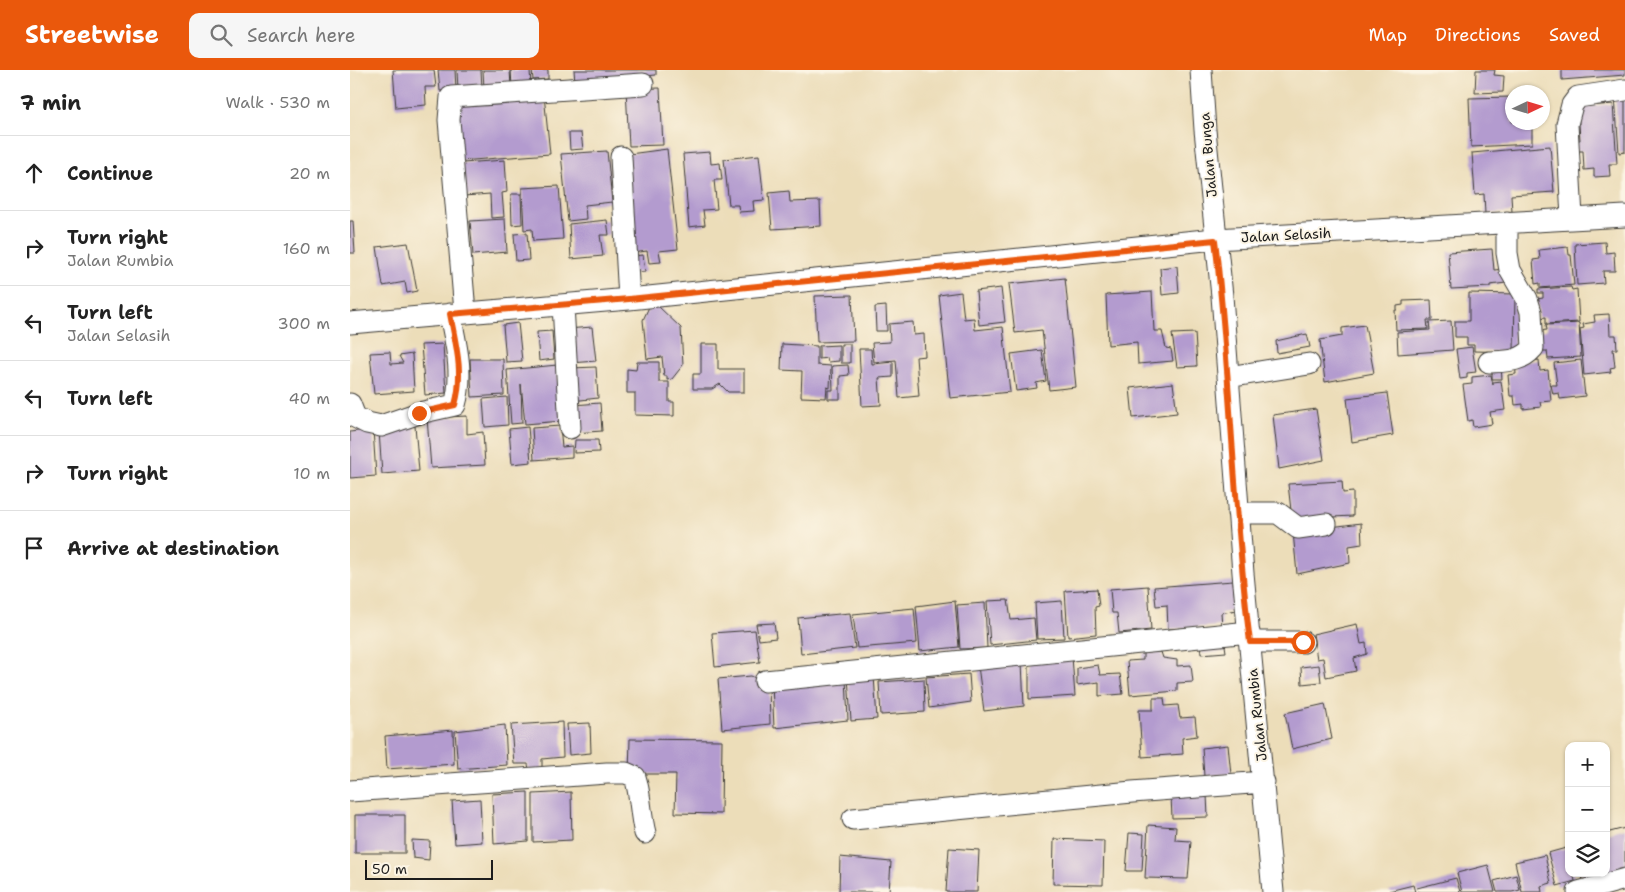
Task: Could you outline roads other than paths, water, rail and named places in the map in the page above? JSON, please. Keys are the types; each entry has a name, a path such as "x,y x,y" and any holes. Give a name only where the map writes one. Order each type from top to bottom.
{"street":[{"name":"Jalan Bunga","path":"1201,70 1215,240"},
{"path":"350,404 355,417 366,423 381,426 419,413 455,405 459,390 460,368 449,120 451,97 643,84"},
{"path":"1572,218 1567,124 1572,105 1578,97 1624,90"},
{"path":"621,158 629,299"},
{"name":"Jalan Selasih","path":"350,323 629,299 1215,240 1625,216"},
{"path":"1489,362 1516,360 1526,356 1533,348 1531,312 1527,299 1510,270 1507,253 1507,222"},
{"name":"Jalan Rumbia","path":"1215,240 1273,892"},
{"path":"563,305 570,428"},
{"path":"1228,377 1309,364"},
{"path":"1238,513 1278,513 1298,528 1326,524"},
{"path":"765,681 1250,637 1303,642"},
{"path":"350,791 607,773 626,774 635,777 639,789 640,816 645,832"},
{"path":"853,818 1132,792 1264,782"},
{"path":"1578,892 1625,879"}]}
